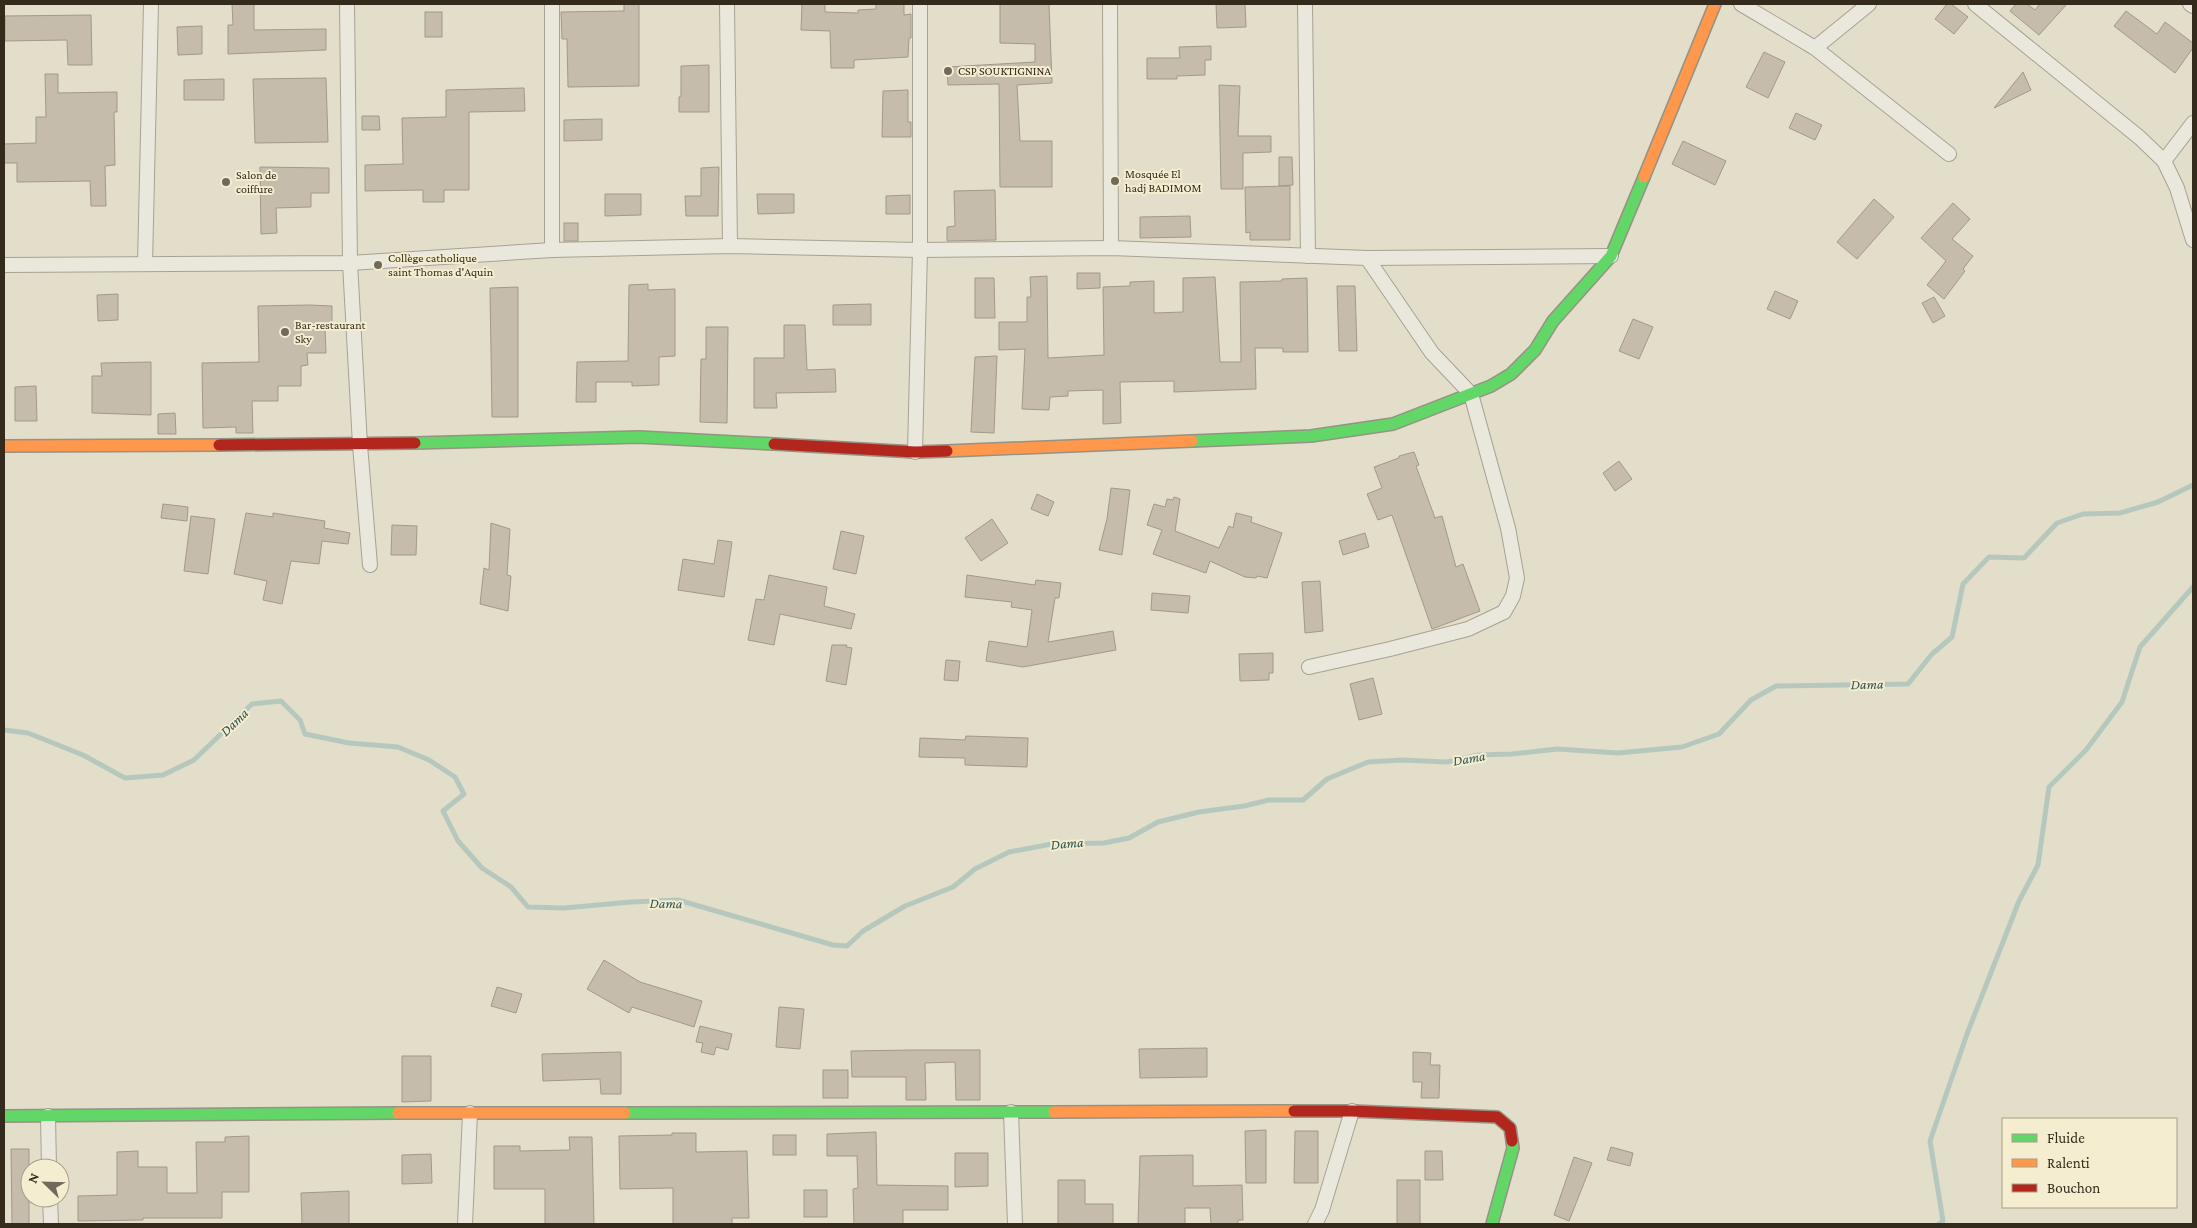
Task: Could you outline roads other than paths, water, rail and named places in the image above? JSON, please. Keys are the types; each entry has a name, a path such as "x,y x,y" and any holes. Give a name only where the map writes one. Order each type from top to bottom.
{"street":[{"path":"145,264 151,4"},
{"path":"347,4 350,263 360,445 370,565"},
{"path":"552,4 552,250"},
{"path":"727,4 730,246"},
{"path":"915,452 920,250 920,4"},
{"path":"1110,4 1111,248"},
{"path":"1305,4 1308,256"},
{"path":"4,446 360,445 639,437 915,452 1310,436 1393,424 1491,386 1511,374 1535,350 1553,321 1610,256 1715,4"},
{"path":"1742,4 1815,48 1949,154"},
{"path":"1815,48 1869,4"},
{"path":"1975,4 2140,138 2164,161 2176,188 2193,240"},
{"path":"2164,161 2193,124"},
{"path":"4,265 350,263 552,250 730,246 920,250 1111,248 1366,258 1610,256"},
{"path":"1309,667 1468,630 1504,612 1513,596 1517,578 1508,528 1471,394 1432,352 1366,258"},
{"path":"1315,1224 1322,1210 1352,1110"},
{"path":"4,1116 1352,1110 1497,1117 1510,1128 1513,1148 1492,1224"},
{"path":"1011,1112 1015,1224"},
{"path":"465,1224 470,1113"},
{"path":"48,1116 49,1158"},
{"path":"50,1208 51,1224"}],"waterway":[{"name":"Dama","path":"4,730 28,733 83,755 125,778 163,775 194,760 252,704 281,701 300,720 305,734 349,743 398,747 429,760 455,777 464,794 443,811 458,841 482,868 511,887 528,907 564,908 678,900 833,945 847,946 863,931 905,906 953,887 975,869 1009,852 1052,844 1104,843 1129,838 1158,822 1199,812 1244,806 1269,800 1303,800 1327,779 1368,762 1402,760 1447,762 1478,755 1512,754 1557,749 1618,753 1682,747 1719,734 1751,700 1776,686 1908,684 1932,654 1952,637 1963,584 1989,557 2024,558 2057,523 2083,514 2120,513 2158,502 2193,485"},
{"path":"1939,1224 1943,1221 1930,1141 1967,1034 2019,901 2038,865 2049,787 2086,750 2122,702 2140,647 2193,587"}],"place":[{"name":"CSP SOUKTIGNINA","path":"948,71"},
{"name":"Mosquée El hadj BADIMOM","path":"1115,181"},
{"name":"Salon de coiffure","path":"226,182"},
{"name":"Collège catholique saint Thomas d'Aquin","path":"378,265"},
{"name":"Bar-restaurant Sky","path":"285,332"}]}
